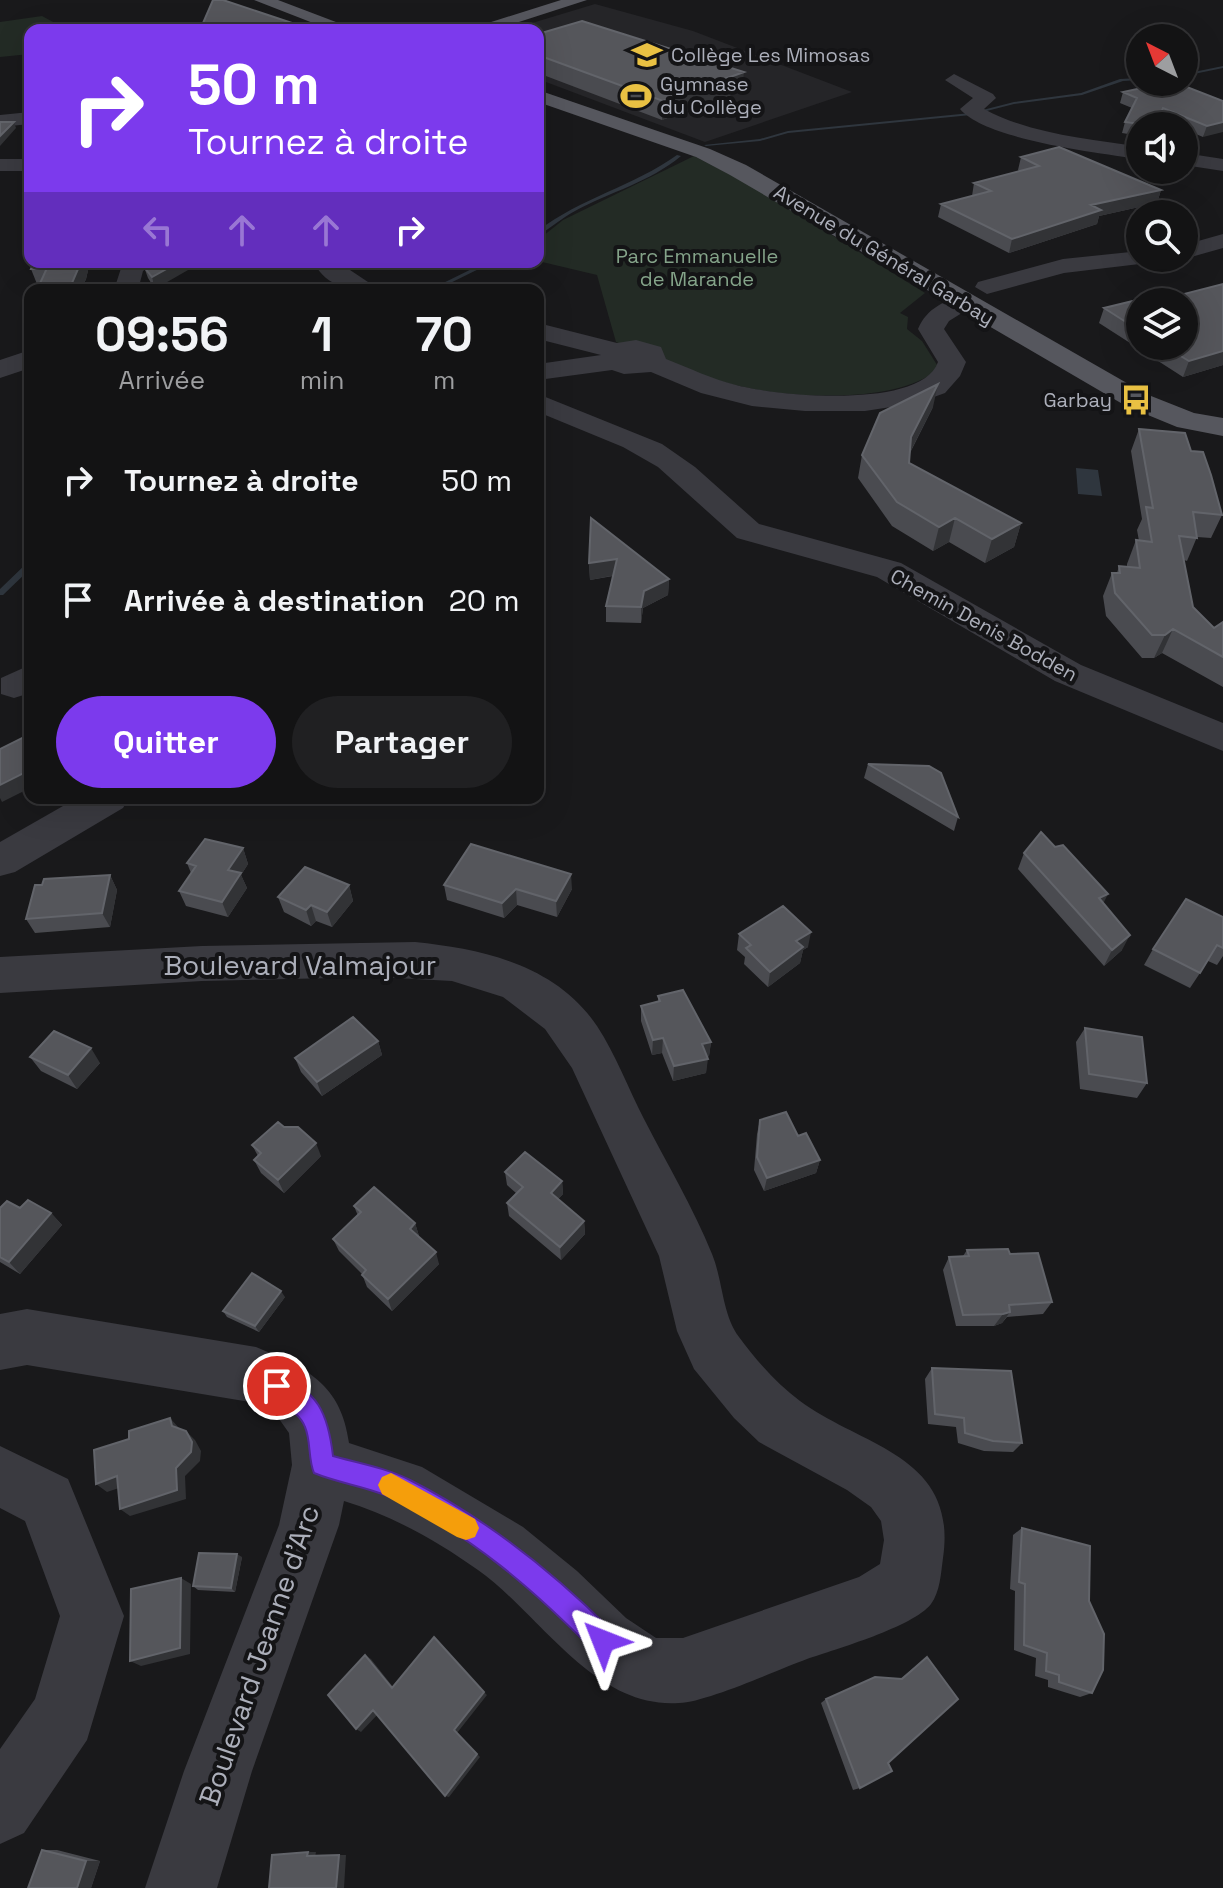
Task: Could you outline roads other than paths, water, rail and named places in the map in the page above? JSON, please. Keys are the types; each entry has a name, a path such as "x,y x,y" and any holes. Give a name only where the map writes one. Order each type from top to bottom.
{"main road":[{"path":"262,0 331,24"},
{"path":"505,24 579,0"},
{"name":"Avenue du Général Garbay","path":"544,98 703,153 976,295 1136,400 1187,421 1223,427"}],"street":[{"path":"954,80 986,98 970,109 976,112 1026,130 1126,150"},
{"path":"0,121 24,119"},
{"path":"1198,161 1223,165"},
{"path":"0,165 24,165"},
{"path":"1198,248 1223,241"},
{"path":"544,333 617,356 636,367 650,362 732,393 780,401 893,399 935,387 948,374 952,362 931,329 938,316 976,295 1063,266 1126,259"},
{"path":"329,268 352,284"},
{"path":"544,371 617,356"},
{"path":"0,370 24,360"},
{"name":"Chemin Denis Bodden","path":"544,405 665,459 684,473 729,520 748,531 772,541 889,570 1068,673 1223,738"},
{"path":"0,861 99,804"},
{"name":"Boulevard Valmajour","path":"0,975 206,961 400,960 489,972 524,987 550,1004 585,1042 687,1258 706,1334 724,1362 764,1410 803,1437 875,1472 901,1495 915,1520 916,1553 908,1583 875,1603 683,1671 647,1670 603,1641 555,1593 501,1549 401,1488 322,1465"},
{"name":"Boulevard Jeanne d'Arc","path":"0,1342 27,1337 256,1375 297,1396 317,1423 322,1465 309,1525 218,1771 181,1888"},
{"path":"0,1476 47,1500 92,1616 63,1716 0,1809"}],"waterway":[{"path":"1198,72 1223,67"},
{"path":"706,145 760,140 788,132 971,114 1014,103 1082,94 1126,80"},
{"path":"544,229 571,211 645,178 679,156"},
{"path":"444,284 478,268"},
{"path":"0,593 24,571"}],"place":[{"name":"Collège Les Mimosas","path":"647,55"},
{"name":"Gymnase du Collège","path":"636,96"},
{"name":"Garbay","path":"1136,400"}],"park label":[{"name":"Parc Emmanuelle de Marande","path":"697,268"}]}
